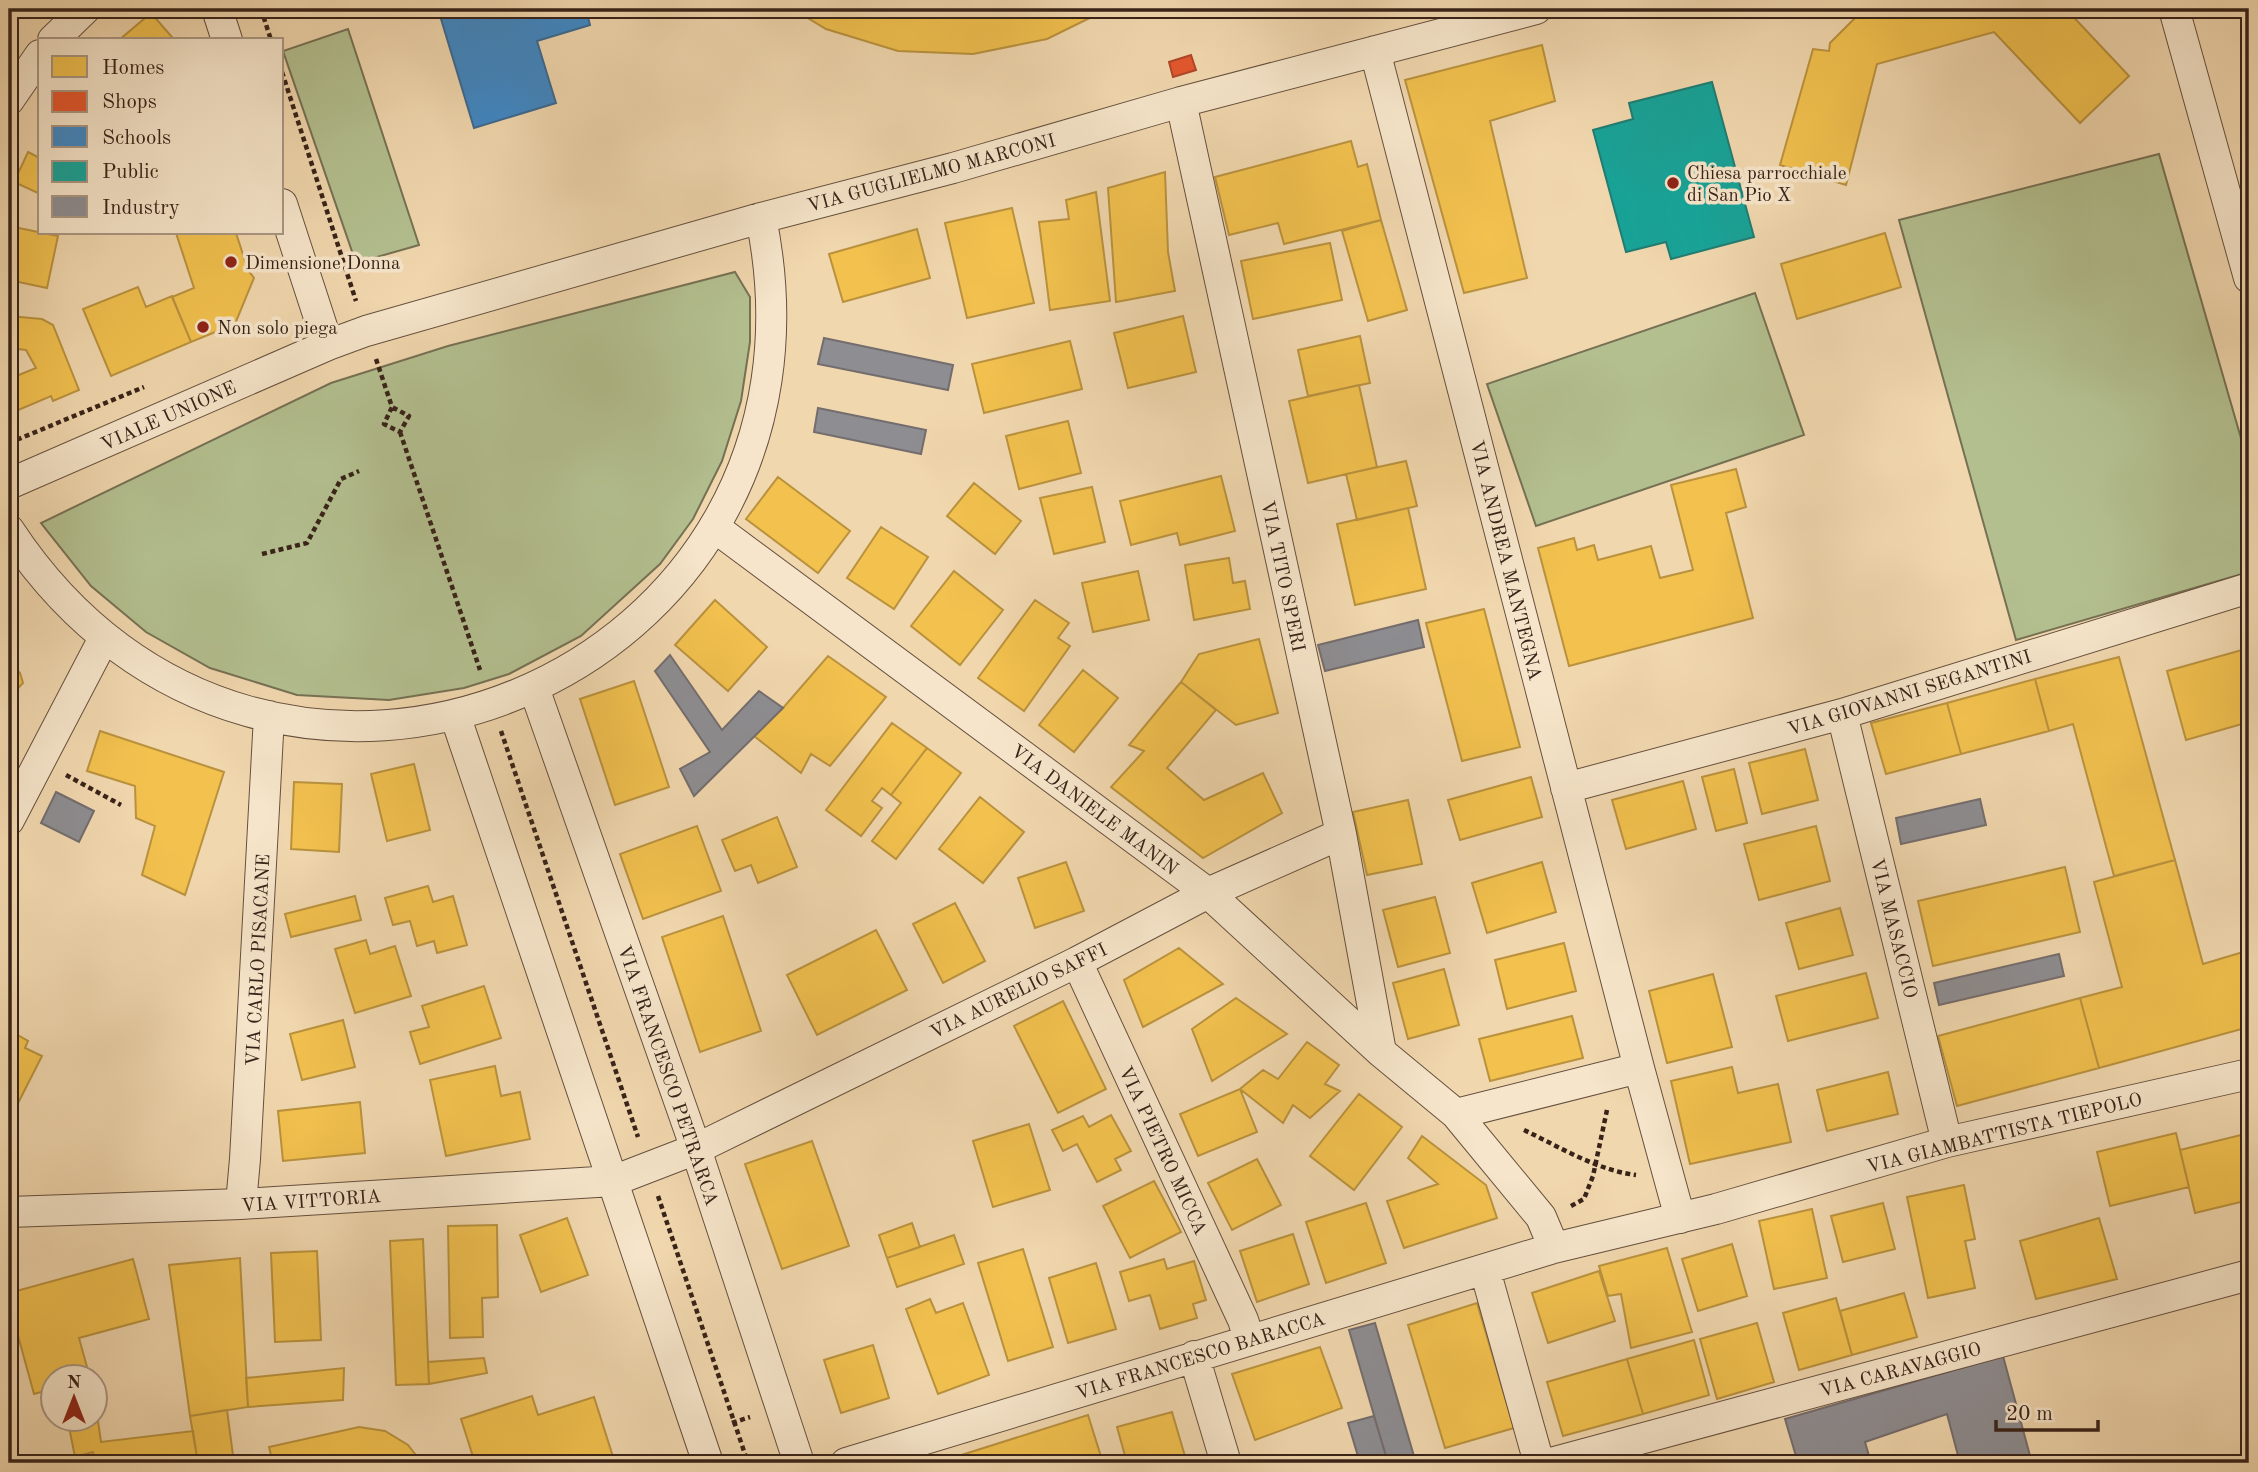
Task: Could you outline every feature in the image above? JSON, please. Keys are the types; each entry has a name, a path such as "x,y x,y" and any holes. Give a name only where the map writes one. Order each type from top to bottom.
{"street":[{"path":"55,38 85,9"},
{"path":"216,9 226,38"},
{"name":"VIA GUGLIELMO MARCONI","path":"328,345 366,331 761,218 953,168 1181,102 1375,51 1482,15 1536,9"},
{"path":"2174,9 2249,278"},
{"name":"VIA ANDREA MANTEGNA","path":"1375,51 1680,1218"},
{"path":"9,100 38,58"},
{"name":"VIA TITO SPERI","path":"1181,102 1340,834 1381,1052"},
{"path":"284,210 328,345"},
{"path":"9,530 47,583 104,638 138,662 222,703 270,716 320,724 371,726 414,723 455,715 492,705 534,688 582,662 634,623 664,594 714,527 736,485 750,451 765,395 772,337 773,295 761,218"},
{"name":"VIALE UNIONE","path":"9,484 328,345"},
{"name":"VIA DANIELE MANIN","path":"714,527 1208,893 1381,1052 1456,1114 1541,1217 1554,1248"},
{"name":"VIA GIOVANNI SEGANTINI","path":"1566,788 1842,714 2249,588"},
{"path":"9,820 104,638"},
{"name":"VIA FRANCESCO PETRARCA","path":"534,688 696,1149 799,1463"},
{"name":"VIA MASACCIO","path":"1842,714 1947,1142"},
{"path":"455,715 708,1463"},
{"name":"VIA CARLO PISACANE","path":"241,1204 270,716"},
{"name":"VIA AURELIO SAFFI","path":"649,1168 696,1149 1077,962 1208,893 1340,834"},
{"name":"VIA PIETRO MICCA","path":"1077,962 1243,1320 1249,1339"},
{"path":"1456,1114 1639,1068"},
{"name":"VIA GIAMBATTISTA TIEPOLO","path":"1554,1248 1680,1218 1947,1142 2249,1074"},
{"name":"VIA VITTORIA","path":"9,1212 241,1204 613,1181 649,1168"},
{"name":"VIA FRANCESCO BARACCA","path":"846,1463 1554,1248"},
{"path":"1485,1270 1539,1463"},
{"name":"VIA CARAVAGGIO","path":"1551,1463 2249,1275"},
{"path":"1194,1356 1226,1463"}],"path":[{"path":"261,9 270,38"},
{"path":"284,78 392,407 409,416 400,432"},
{"path":"392,407 384,424 400,432 748,1463"},
{"path":"262,554 307,543 341,479 359,471"},
{"path":"59,771 121,805"},
{"path":"1541,1217 1561,1212 1584,1199 1596,1164 1607,1105"},
{"path":"1521,1128 1620,1173 1638,1175 1668,1172"}],"green space":[{"path":"348,29 419,245 356,263 284,51"},
{"path":"2159,154 2249,466 2249,572 2016,640 1899,220"},
{"path":"735,272 750,297 750,342 741,401 722,461 693,519 660,564 581,636 509,674 464,688 389,700 297,695 210,668 146,632 91,586 41,523 331,383 448,346"},
{"path":"1755,293 1804,435 1536,526 1487,384"}],"building: Homes":[{"path":"793,9 1108,9 1047,39 973,54 898,51 826,29"},
{"path":"1864,9 2066,9 2129,76 2080,123 1994,32 1877,64 1846,185 1780,165 1813,49 1829,51 1830,43 1859,14 1864,13"},
{"path":"151,13 172,37 171,38 121,38"},
{"path":"1542,45 1555,101 1490,121 1527,278 1464,293 1405,80"},
{"path":"1351,141 1358,167 1367,164 1381,220 1284,244 1278,223 1229,235 1215,177"},
{"path":"28,152 38,157 38,193 14,182"},
{"path":"1165,172 1168,252 1175,291 1116,302 1108,188"},
{"path":"1096,192 1110,301 1050,310 1039,222 1069,219 1066,200"},
{"path":"1012,208 1034,303 967,318 945,223"},
{"path":"1381,220 1407,310 1368,321 1342,231"},
{"path":"9,226 58,236 47,288 9,280"},
{"path":"917,229 930,278 843,302 829,254"},
{"path":"1885,233 1901,287 1797,319 1781,264"},
{"path":"176,234 236,234 248,270 254,278 235,324 191,342 172,297 194,288"},
{"path":"1330,243 1342,300 1253,319 1241,261"},
{"path":"138,287 146,307 172,296 191,342 111,376 83,309"},
{"path":"9,316 42,319 53,325 79,390 53,401 51,396 9,414 9,379 36,368 26,350 9,348"},
{"path":"1183,316 1196,372 1128,388 1114,333"},
{"path":"1360,336 1370,383 1308,396 1298,350"},
{"path":"1070,341 1082,389 984,413 972,364"},
{"path":"1359,385 1377,467 1308,483 1289,401"},
{"path":"1068,421 1081,473 1019,489 1006,436"},
{"path":"1406,461 1417,506 1357,520 1346,474"},
{"path":"1736,469 1746,507 1726,513 1753,618 1569,666 1538,548 1574,538 1577,550 1594,545 1598,560 1651,546 1660,578 1693,570 1671,485"},
{"path":"1221,476 1235,531 1180,545 1177,533 1131,545 1120,501"},
{"path":"778,477 850,531 818,573 746,519"},
{"path":"974,483 1021,521 995,554 947,516"},
{"path":"1092,487 1105,542 1054,554 1040,498"},
{"path":"1408,508 1426,589 1355,605 1337,524"},
{"path":"881,527 928,557 894,609 847,578"},
{"path":"1229,558 1233,583 1245,581 1250,609 1194,620 1185,565"},
{"path":"954,571 1003,610 960,665 911,626"},
{"path":"1138,571 1149,620 1093,632 1082,583"},
{"path":"715,600 767,647 728,691 675,645"},
{"path":"1035,600 1069,623 1058,638 1070,646 1024,711 978,678"},
{"path":"1484,609 1520,747 1462,761 1426,623"},
{"path":"1259,639 1278,713 1236,725 1181,682 1199,654"},
{"path":"2249,648 2249,722 2186,740 2167,671"},
{"path":"828,656 886,697 830,766 811,754 801,773 754,736 783,708"},
{"path":"2119,657 2175,860 2114,876 2073,724 2049,731 2035,679"},
{"path":"9,662 20,673 23,683 9,698"},
{"path":"1083,670 1118,698 1074,752 1039,725"},
{"path":"2035,679 2049,731 1961,754 1947,703"},
{"path":"634,681 669,787 615,805 580,699"},
{"path":"1181,682 1216,710 1167,768 1204,800 1263,773 1282,813 1203,858 1111,787 1144,751 1129,745"},
{"path":"1947,703 1961,754 1886,774 1871,723"},
{"path":"892,723 927,748 891,795 882,788 872,801 882,808 861,836 826,810"},
{"path":"100,731 224,772 185,895 142,875 155,826 136,818 135,786 87,771"},
{"path":"927,748 961,773 896,859 872,841 901,803 891,795"},
{"path":"1805,749 1818,800 1762,814 1749,763"},
{"path":"414,764 430,830 387,841 371,774"},
{"path":"1734,769 1747,823 1716,831 1702,777"},
{"path":"1531,777 1542,817 1460,840 1448,800"},
{"path":"1683,781 1696,829 1626,849 1612,800"},
{"path":"294,782 342,784 339,852 291,849"},
{"path":"980,797 1024,832 983,883 939,849"},
{"path":"1408,800 1422,864 1367,875 1353,812"},
{"path":"777,817 797,867 758,883 751,865 735,871 722,840"},
{"path":"697,826 721,891 643,919 620,854"},
{"path":"1816,826 1830,881 1759,900 1744,844"},
{"path":"2175,860 2203,964 2243,952 2249,977 2249,1027 2099,1068 2080,998 2122,987 2094,882"},
{"path":"1066,862 1084,911 1035,928 1018,878"},
{"path":"1542,862 1556,912 1487,933 1472,883"},
{"path":"2065,867 2080,932 1933,966 1918,901"},
{"path":"428,886 433,902 453,896 467,945 437,953 434,941 417,946 410,921 393,925 385,898"},
{"path":"355,896 361,920 291,937 285,914"},
{"path":"1435,897 1450,953 1398,967 1383,910"},
{"path":"955,903 985,961 943,983 913,924"},
{"path":"1840,908 1853,955 1799,969 1786,923"},
{"path":"723,916 761,1031 700,1052 662,937"},
{"path":"876,930 907,990 817,1035 787,975"},
{"path":"366,940 370,954 395,946 411,996 355,1013 335,949"},
{"path":"1564,943 1576,991 1507,1009 1495,960"},
{"path":"1179,948 1223,984 1143,1027 1124,980"},
{"path":"1444,969 1459,1025 1408,1039 1393,983"},
{"path":"1866,973 1878,1018 1788,1041 1776,996"},
{"path":"1713,974 1732,1047 1667,1063 1649,991"},
{"path":"484,986 501,1038 420,1064 410,1032 429,1027 422,1006"},
{"path":"1236,998 1287,1034 1212,1081 1192,1029"},
{"path":"2080,998 2099,1068 1957,1106 1938,1036"},
{"path":"1063,1001 1106,1089 1058,1113 1014,1026"},
{"path":"1572,1016 1583,1058 1490,1081 1479,1039"},
{"path":"343,1020 355,1067 302,1080 290,1034"},
{"path":"9,1030 28,1041 25,1048 42,1056 9,1121"},
{"path":"1307,1042 1339,1065 1325,1084 1340,1091 1310,1118 1293,1105 1283,1123 1240,1089 1263,1070 1278,1079"},
{"path":"495,1066 501,1096 520,1092 530,1139 446,1156 430,1080"},
{"path":"1732,1067 1738,1093 1778,1084 1791,1142 1690,1164 1671,1081"},
{"path":"1888,1072 1898,1114 1827,1131 1817,1090"},
{"path":"1240,1089 1257,1132 1198,1156 1180,1114"},
{"path":"1359,1094 1402,1127 1354,1190 1310,1156"},
{"path":"360,1102 365,1153 283,1161 278,1111"},
{"path":"1111,1115 1131,1151 1115,1159 1121,1170 1097,1182 1077,1144 1063,1151 1052,1130 1083,1116 1089,1127"},
{"path":"1029,1124 1050,1190 993,1207 973,1141"},
{"path":"2176,1133 2189,1187 2110,1206 2097,1152"},
{"path":"2249,1133 2249,1200 2195,1213 2180,1150"},
{"path":"1422,1136 1486,1185 1497,1218 1404,1248 1387,1201 1438,1184 1408,1158"},
{"path":"812,1141 849,1246 782,1269 745,1164"},
{"path":"1257,1159 1281,1205 1232,1230 1208,1183"},
{"path":"1154,1181 1181,1232 1130,1258 1103,1206"},
{"path":"1964,1185 1975,1239 1965,1241 1975,1288 1928,1298 1907,1197"},
{"path":"1366,1203 1386,1263 1326,1283 1306,1222"},
{"path":"1883,1203 1895,1249 1843,1262 1831,1216"},
{"path":"1812,1209 1827,1278 1774,1289 1759,1221"},
{"path":"567,1218 588,1275 541,1292 520,1235"},
{"path":"2099,1218 2117,1279 2036,1299 2020,1241"},
{"path":"912,1223 920,1247 887,1258 879,1235"},
{"path":"497,1225 498,1297 482,1298 483,1337 450,1338 448,1226"},
{"path":"1293,1234 1309,1284 1257,1302 1240,1251"},
{"path":"954,1235 964,1264 897,1287 887,1258"},
{"path":"423,1239 429,1384 396,1385 390,1241"},
{"path":"1732,1244 1747,1296 1698,1311 1682,1259"},
{"path":"1667,1248 1692,1332 1631,1348 1621,1294 1608,1296 1599,1266"},
{"path":"1023,1249 1053,1347 1008,1361 978,1263"},
{"path":"317,1251 321,1340 275,1342 271,1253"},
{"path":"240,1258 248,1407 190,1416 169,1265"},
{"path":"133,1259 149,1319 79,1338 86,1364 38,1364 38,1393 34,1394 9,1303 9,1293"},
{"path":"1164,1259 1167,1269 1194,1261 1206,1300 1193,1304 1197,1318 1160,1329 1150,1295 1129,1301 1120,1272"},
{"path":"1096,1263 1116,1329 1068,1343 1049,1278"},
{"path":"1599,1271 1615,1321 1548,1343 1532,1293"},
{"path":"1904,1293 1917,1337 1852,1355 1840,1311"},
{"path":"1836,1298 1852,1355 1799,1370 1783,1313"},
{"path":"930,1299 936,1313 963,1303 989,1375 938,1394 906,1309"},
{"path":"1477,1303 1514,1428 1445,1448 1408,1325"},
{"path":"1757,1323 1774,1382 1717,1399 1700,1339"},
{"path":"1694,1340 1709,1395 1643,1414 1627,1359"},
{"path":"873,1345 889,1398 841,1413 824,1360"},
{"path":"1320,1347 1342,1408 1255,1440 1232,1374"},
{"path":"484,1358 487,1373 429,1384 428,1362"},
{"path":"1627,1359 1643,1414 1563,1436 1547,1382"},
{"path":"344,1368 343,1400 248,1407 246,1378"},
{"path":"532,1396 538,1415 594,1397 615,1463 475,1463 461,1419"},
{"path":"227,1410 234,1463 198,1463 190,1416"},
{"path":"1172,1412 1187,1463 1127,1463 1117,1427"},
{"path":"1088,1415 1103,1463 936,1463"},
{"path":"359,1427 385,1431 408,1445 422,1463 273,1463 269,1447"},
{"path":"193,1431 197,1458 165,1463 95,1463 93,1452 75,1457 70,1434 100,1434 101,1442"},
{"path":"93,1452 95,1463 52,1463 75,1457"}],"building: Shops":[{"path":"1191,55 1196,70 1173,77 1169,62"}],"building: Schools":[{"path":"438,9 586,9 590,25 537,41 556,103 474,128"}],"building: Public":[{"name":"Chiesa parrocchiale di San Pio X","path":"1712,82 1754,237 1671,259 1666,242 1626,252 1593,130 1633,119 1629,103"}],"building: Industry":[{"path":"824,338 953,365 948,390 818,364"},
{"path":"818,408 926,430 921,454 814,432"},
{"path":"1418,620 1424,647 1325,671 1318,645"},
{"path":"670,655 722,730 759,691 783,708 694,796 680,769 710,752 655,671"},
{"path":"56,792 94,811 79,842 41,823"},
{"path":"1980,799 1986,825 1901,844 1896,818"},
{"path":"2059,954 2064,976 1939,1005 1934,983"},
{"path":"1375,1323 1416,1463 1388,1463 1349,1330"},
{"path":"2003,1356 2032,1463 1960,1463 1947,1414 1865,1442 1871,1463 1798,1463 1785,1419"},
{"path":"1374,1416 1388,1463 1360,1463 1348,1423"}],"place":[{"name":"Chiesa parrocchiale di San Pio X","path":"1673,183"},
{"name":"Dimensione Donna","path":"231,262"},
{"name":"Non solo piega","path":"203,327"}]}
